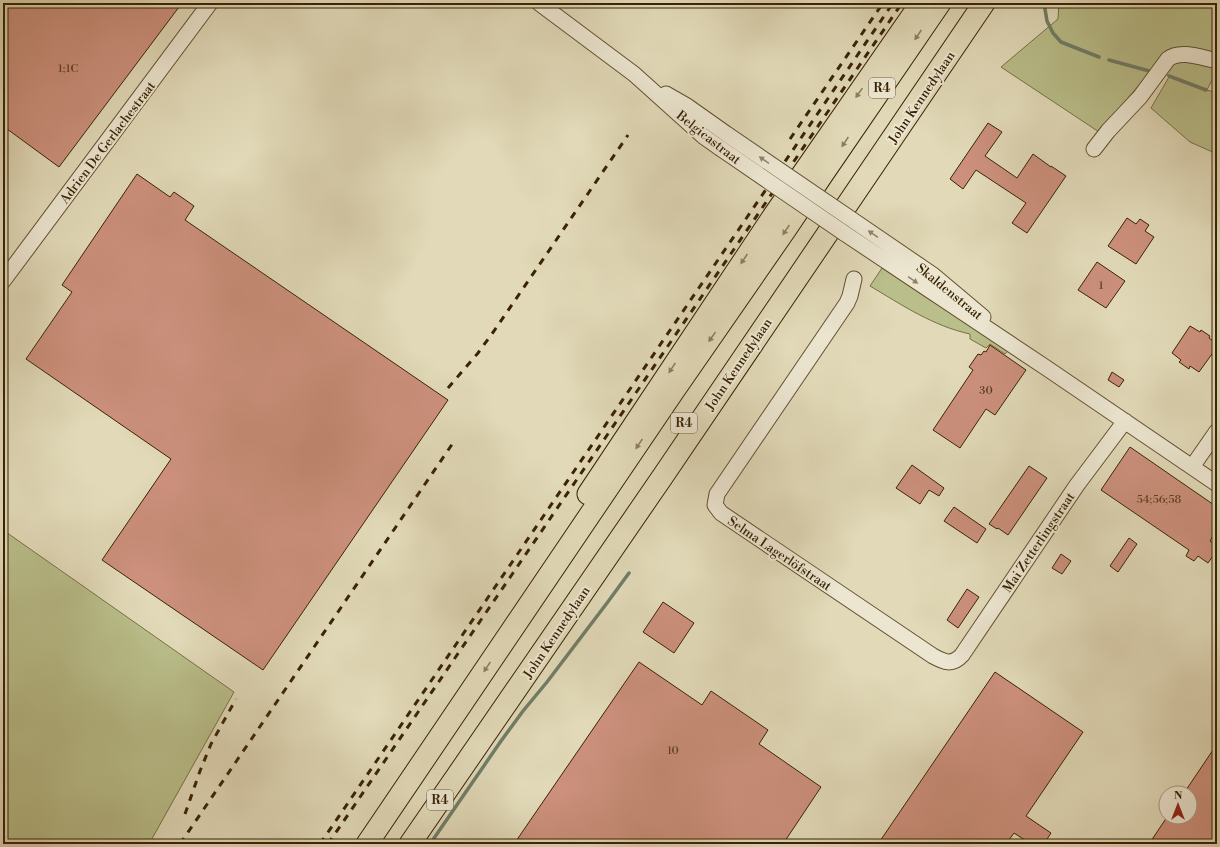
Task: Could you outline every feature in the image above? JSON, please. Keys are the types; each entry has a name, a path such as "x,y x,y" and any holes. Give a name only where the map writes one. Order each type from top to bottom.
{"highway":[{"path":"792,188 921,3"},
{"name":"R4","path":"367,844 673,392 940,3"},
{"name":"John Kennedylaan","path":"397,844 972,3"},
{"name":"John Kennedylaan","path":"410,844 984,3"},
{"path":"471,756 654,510 734,396 850,221 966,50 1000,3"},
{"name":"R4","path":"500,648 544,568 597,479 792,188"}],"street":[{"name":"Adrien De Gerlachestraat","path":"3,281 210,3"},
{"name":"Belgicastraat","path":"539,3 634,74 703,136 724,142 792,188 850,221"},
{"path":"1094,149 1108,131 1140,97 1168,59 1176,55 1183,54 1217,62"},
{"name":"Skaldenstraat","path":"850,221 890,255 933,275 1045,367 1217,484"},
{"name":"Selma Lagerlöfstraat","path":"854,279 847,303 717,494 715,504 721,513 933,656 942,661 952,662"},
{"name":"Mai Zetterlingstraat","path":"952,662 958,660 962,655 1077,485 1125,421"},
{"path":"1192,467 1217,431"}],"green space":[{"path":"1059,3 1217,3 1217,70 1207,90 1217,93 1217,154 1190,142 1151,108 1169,77 1157,64 1099,132 1001,67 1058,19"},
{"path":"882,268 930,300 953,313 1008,351 1005,354 990,344 986,348 970,339 970,334 943,326 870,286"},
{"path":"3,530 234,692 149,844 3,844"}],"building":[{"path":"8,3 182,3 59,167 3,126 3,9"},
{"path":"988,123 1002,132 985,156 1017,178 1033,154 1066,176 1027,233 1012,223 1026,203 976,170 963,189 950,179"},
{"path":"137,174 170,197 174,192 194,206 185,220 448,400 263,670 102,560 171,459 26,359 72,292 62,285"},
{"path":"1127,218 1136,224 1140,219 1149,225 1145,231 1154,237 1136,264 1108,246"},
{"path":"1097,262 1125,281 1106,308 1078,290"},
{"path":"1190,326 1200,332 1201,330 1210,336 1209,338 1217,344 1212,354 1199,372 1190,366 1189,369 1179,362 1181,360 1172,353"},
{"path":"990,345 1026,370 995,415 986,409 960,448 933,430 973,370 969,367 978,354 981,355 984,351 986,352"},
{"path":"1112,372 1124,380 1119,387 1108,380"},
{"path":"1130,447 1217,507 1217,530 1210,541 1217,546 1217,550 1208,563 1198,556 1194,561 1186,556 1189,550 1101,490"},
{"path":"912,465 944,488 939,496 929,490 920,504 896,488"},
{"path":"1029,466 1047,478 1008,535 989,524"},
{"path":"954,507 986,529 977,543 944,521"},
{"path":"1129,538 1137,544 1118,572 1110,566"},
{"path":"1061,554 1071,561 1062,574 1052,568"},
{"path":"967,589 979,597 958,628 947,620"},
{"path":"663,602 694,623 674,653 643,632"},
{"path":"639,662 702,705 711,691 768,730 759,744 821,787 783,844 514,844"},
{"path":"995,672 1083,732 1026,816 1051,833 1044,844 1031,844 1014,833 1006,844 878,844"},
{"path":"1217,744 1217,844 1149,844 1162,825 1198,825 1198,785 1189,785"}],"waterway":[{"path":"1045,9 1047,21 1053,33 1061,42 1099,57"},
{"path":"1109,60 1153,72"},
{"path":"1169,76 1206,90"},
{"path":"430,844 523,711 547,682 629,573"}],"railway":[{"path":"790,139 883,3"},
{"path":"320,844 893,3"},
{"path":"328,844 902,3"},
{"path":"448,388 478,353 494,331 628,135"},
{"path":"180,844 455,440"},
{"path":"185,814 211,744 236,699"}]}
